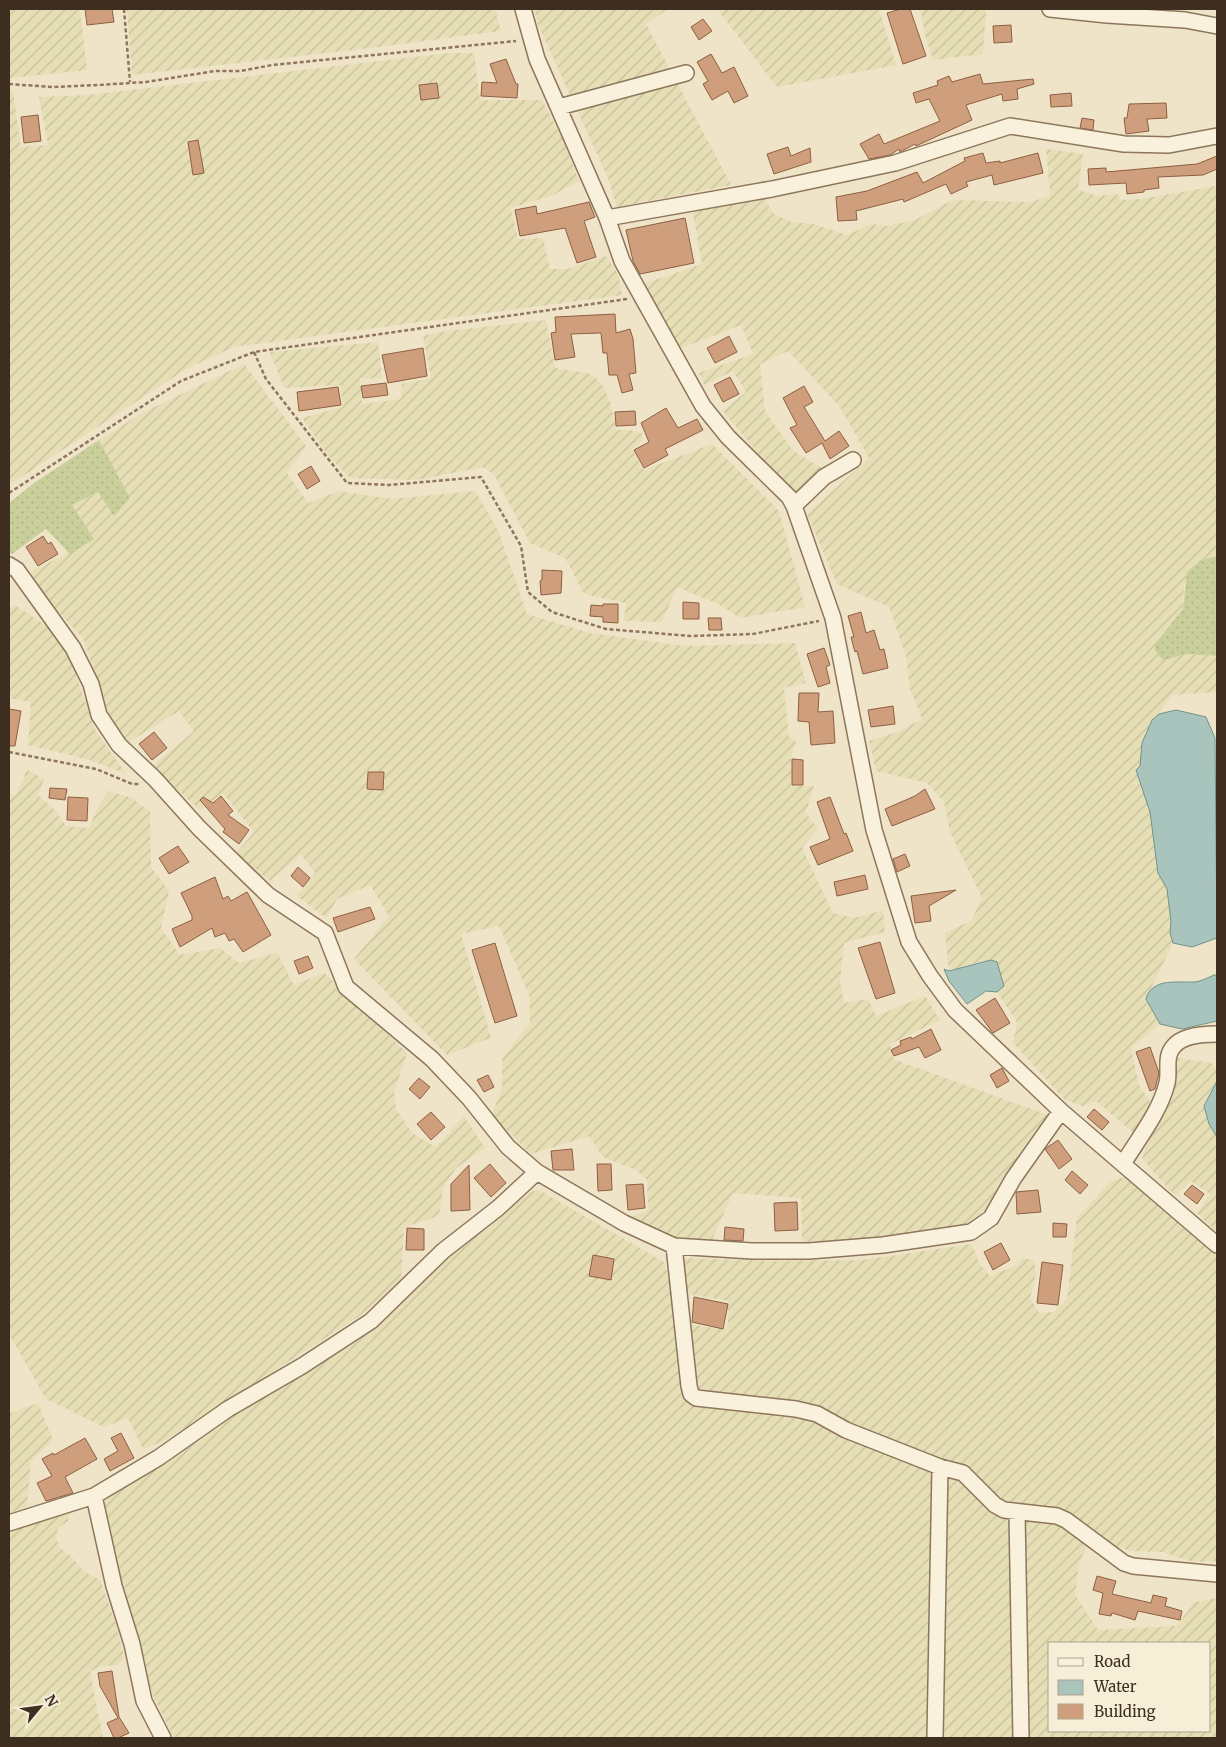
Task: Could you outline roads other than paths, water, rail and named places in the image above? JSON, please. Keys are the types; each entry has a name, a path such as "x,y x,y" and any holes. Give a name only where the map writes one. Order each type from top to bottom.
{"street":[{"path":"523,9 536,59 608,218 622,261 703,406 728,437 789,497 794,506 833,618 874,830 909,942 955,1010 1061,1111 1217,1245"},
{"path":"1050,9 1080,13 1185,20 1217,26"},
{"path":"559,107 686,72"},
{"path":"608,218 772,189 895,163 1010,126 1124,144 1169,146 1217,136"},
{"path":"794,506 824,476 853,460"},
{"path":"9,565 16,570 73,648 90,684 100,715 119,745 268,896 325,934 346,987 432,1059 469,1098 508,1147 537,1172 624,1223 674,1246 752,1251 809,1250 883,1245 971,1232 991,1218 1013,1179 1061,1111"},
{"path":"1123,1164 1162,1098 1168,1082 1168,1058 1172,1047 1179,1041 1202,1034 1217,1034"},
{"path":"9,1523 94,1496 158,1458 228,1409 302,1366 371,1321 443,1251 498,1208 537,1172"},
{"path":"674,1246 691,1394 696,1398 796,1409 817,1414 846,1430 940,1467 963,1473 995,1505 1004,1510 1057,1516 1066,1520 1117,1558 1133,1566 1217,1574"},
{"path":"935,1738 940,1467"},
{"path":"94,1496 114,1586 132,1644 144,1701 163,1738"},
{"path":"1017,1512 1021,1738"}],"water":[{"path":"1176,710 1206,717 1215,738 1217,938 1192,947 1173,943 1170,933 1171,922 1167,889 1158,873 1150,812 1136,770 1140,766 1142,743 1152,720 1159,714"},
{"path":"991,960 997,962 1004,986 997,992 986,991 967,1004 949,981 944,969 949,971"},
{"path":"1217,975 1217,1021 1182,1029 1160,1024 1146,999 1154,987 1174,982 1198,982"},
{"path":"1217,1081 1217,1137 1209,1124 1204,1106"}]}
